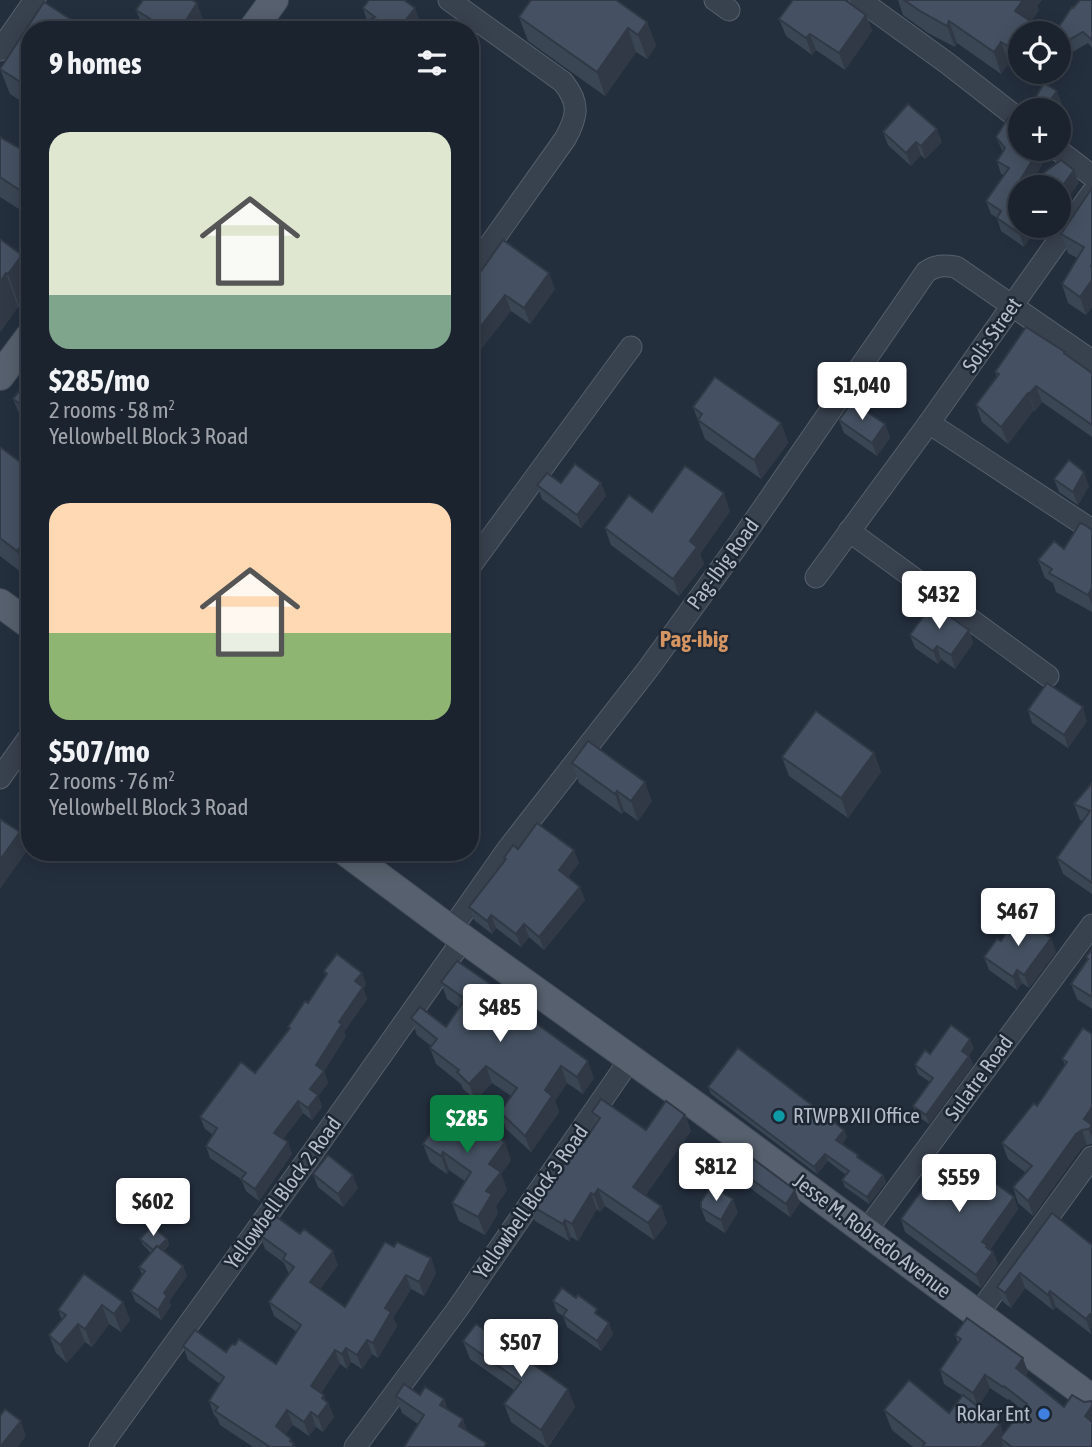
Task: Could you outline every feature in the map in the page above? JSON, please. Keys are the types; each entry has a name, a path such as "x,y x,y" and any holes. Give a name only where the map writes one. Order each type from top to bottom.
{"main road":[{"path":"259,21 274,0"},
{"path":"0,376 21,348"},
{"name":"Jesse M. Robredo Avenue","path":"358,861 978,1314 1089,1392"}],"street":[{"path":"0,50 35,0"},
{"path":"449,0 466,21"},
{"path":"860,0 1008,111"},
{"path":"479,30 563,82 572,93 576,105 573,126 565,139 479,260"},
{"path":"1071,160 1092,176"},
{"name":"Solis Street","path":"816,577 1092,193"},
{"name":"Pag-Ibig Road","path":"458,934 507,850 648,669 735,549 926,272 944,265 956,267 1092,361"},
{"path":"479,554 631,347"},
{"path":"929,423 1092,530"},
{"path":"849,531 1048,676"},
{"path":"0,778 21,749"},
{"name":"Sulatre Road","path":"866,1231 1092,925"},
{"name":"Yellowbell Block 2 Road","path":"100,1447 313,1152 458,934"},
{"name":"Yellowbell Block 3 Road","path":"355,1447 456,1311 631,1058"},
{"path":"978,1314 1092,1157"}],"building":[{"path":"143,0 192,0 197,3 187,19 190,21 154,21 136,10"},
{"path":"369,0 404,0 415,8 405,21 370,21 375,17 363,8"},
{"path":"531,0 616,0 647,22 638,35 628,28 597,72 519,17"},
{"path":"793,0 845,0 866,15 839,53 810,34 806,38 779,19"},
{"path":"904,0 1023,0 1015,11 1030,21 1008,21 1008,46 1001,42 994,52 949,21 947,26"},
{"path":"1080,0 1092,0 1092,40 1083,32 1071,39 1071,21 1063,21"},
{"path":"44,2 73,21 32,21"},
{"path":"21,37 21,82 0,69"},
{"path":"1043,84 1057,91 1052,98 1035,98"},
{"path":"908,104 937,129 921,146 916,142 906,153 883,132"},
{"path":"1008,118 1008,161 1032,161 1023,175 1008,175 1008,226 997,218 1001,211 986,201 1009,168 997,161 1005,148 996,137"},
{"path":"0,137 21,148 21,191 0,177"},
{"path":"1060,161 1074,170 1070,175 1040,175"},
{"path":"1092,188 1092,280 1080,297 1062,284 1084,247 1068,238 1071,238 1071,219"},
{"path":"0,239 21,256 0,282"},
{"path":"503,240 549,273 524,308 505,295 479,329 479,274"},
{"path":"1026,327 1092,373 1092,425 1036,386 1001,427 976,405 999,374 995,372"},
{"path":"715,377 781,423 754,460 698,420 702,414 693,407"},
{"path":"21,389 21,405 13,399"},
{"path":"852,402 885,424 872,443 839,420"},
{"path":"0,447 21,462 21,546 17,551 0,538"},
{"path":"1069,460 1084,472 1073,492 1054,479"},
{"path":"575,464 601,483 577,515 537,485 547,473 561,483"},
{"path":"685,466 724,493 690,541 697,547 673,579 605,528 629,495 652,512"},
{"path":"1080,523 1092,530 1092,588 1088,595 1049,573 1052,569 1038,560 1054,541 1064,549"},
{"path":"932,604 969,630 951,655 937,646 933,651 910,635"},
{"path":"1047,683 1083,707 1064,735 1028,710"},
{"path":"816,711 874,753 841,798 782,757"},
{"path":"588,741 645,782 631,801 617,791 615,794 572,763"},
{"path":"1092,783 1092,883 1057,858 1090,811 1074,804"},
{"path":"0,819 20,832 0,860"},
{"path":"537,823 574,850 559,870 580,887 539,937 524,924 516,934 491,915 487,921 469,907 506,859 504,858 513,845 518,849"},
{"path":"1017,916 1051,938 1024,975 1017,970 1013,977 984,957 997,939 1001,941"},
{"path":"1092,949 1092,997 1071,984"},
{"path":"337,954 362,973 355,981 363,987 339,1022 342,1024 316,1065 324,1071 310,1089 318,1095 308,1108 298,1101 274,1133 288,1142 255,1189 241,1179 246,1173 206,1146 217,1128 200,1117 241,1062 255,1073 290,1028 288,1027 305,1001 308,1003 327,974 324,971"},
{"path":"457,961 502,992 507,986 527,1000 519,1011 588,1061 577,1077 561,1066 545,1090 552,1096 525,1136 500,1112 517,1088 486,1066 469,1084 457,1072 459,1070 430,1048 437,1039 411,1018 420,1007 446,1027 465,999 441,982"},
{"path":"951,1025 970,1039 962,1051 969,1056 926,1115 913,1106 933,1078 915,1065 925,1050 930,1054"},
{"path":"1083,1028 1092,1034 1092,1107 1084,1119 1092,1125 1076,1134 1028,1201 1013,1187 1032,1166 1002,1143 1034,1103 1037,1106 1067,1062 1062,1059"},
{"name":"RTWPB XII Office","path":"738,1048 844,1130 836,1140 883,1175 867,1197 842,1180 849,1171 825,1154 814,1167 708,1087"},
{"path":"601,1099 646,1130 666,1101 685,1115 633,1187 661,1206 648,1223 598,1189 594,1195 591,1193 572,1224 565,1220 563,1224 528,1204 542,1185 548,1188 580,1140 584,1142 600,1118 592,1112"},
{"path":"449,1103 505,1142 489,1164 501,1172 486,1191 492,1194 478,1217 452,1203 471,1172 443,1152 441,1156 423,1144"},
{"path":"745,1153 795,1190 786,1204 734,1167"},
{"path":"328,1155 353,1175 338,1194 313,1174"},
{"path":"949,1157 980,1180 984,1175 1014,1197 982,1242 993,1252 976,1275 901,1219"},
{"path":"711,1186 733,1199 721,1220 701,1208 701,1202"},
{"path":"1052,1213 1092,1245 1092,1315 1086,1319 1050,1291 1048,1295 1020,1273 1005,1293 997,1287"},
{"path":"274,1215 300,1234 304,1229 333,1251 310,1282 345,1307 385,1242 394,1247 397,1242 431,1258 419,1282 406,1275 385,1308 391,1312 373,1343 367,1340 357,1355 346,1348 342,1354 335,1350 311,1386 324,1395 322,1398 328,1403 318,1417 311,1412 304,1422 287,1410 276,1426 291,1439 294,1444 292,1447 270,1447 215,1411 218,1407 209,1401 224,1377 183,1346 195,1330 226,1352 239,1339 276,1364 301,1325 269,1302 294,1267 283,1259 286,1254 260,1235"},
{"path":"152,1226 167,1239 153,1250 140,1239"},
{"path":"157,1246 183,1266 164,1293 167,1296 158,1310 131,1291 145,1271 139,1267"},
{"path":"84,1274 123,1302 114,1314 102,1305 85,1329 78,1324 60,1345 49,1335 66,1315 58,1310"},
{"path":"562,1288 576,1298 578,1295 597,1309 595,1313 609,1323 597,1341 563,1316 567,1310 553,1301"},
{"path":"967,1318 1023,1358 1016,1368 1064,1407 1072,1395 1084,1402 1092,1401 1092,1406 1085,1416 1092,1422 1092,1447 1012,1447 1000,1438 1027,1404 985,1375 973,1393 940,1370 961,1339 955,1335"},
{"path":"476,1324 568,1389 541,1430 504,1404 521,1382 463,1341"},
{"path":"909,1380 949,1413 963,1395 1000,1424 981,1447 922,1447 925,1443 884,1410"},
{"path":"404,1384 420,1395 425,1387 444,1399 440,1405 463,1419 459,1426 486,1443 484,1447 404,1447 424,1415 396,1396"},
{"path":"5,1409 21,1421 0,1447 0,1416"}],"place":[{"name":"RTWPB XII Office","path":"779,1116"},
{"name":"Rokar Ent","path":"1044,1414"}],"district":[{"name":"Pag-ibig","path":"694,639"}]}
